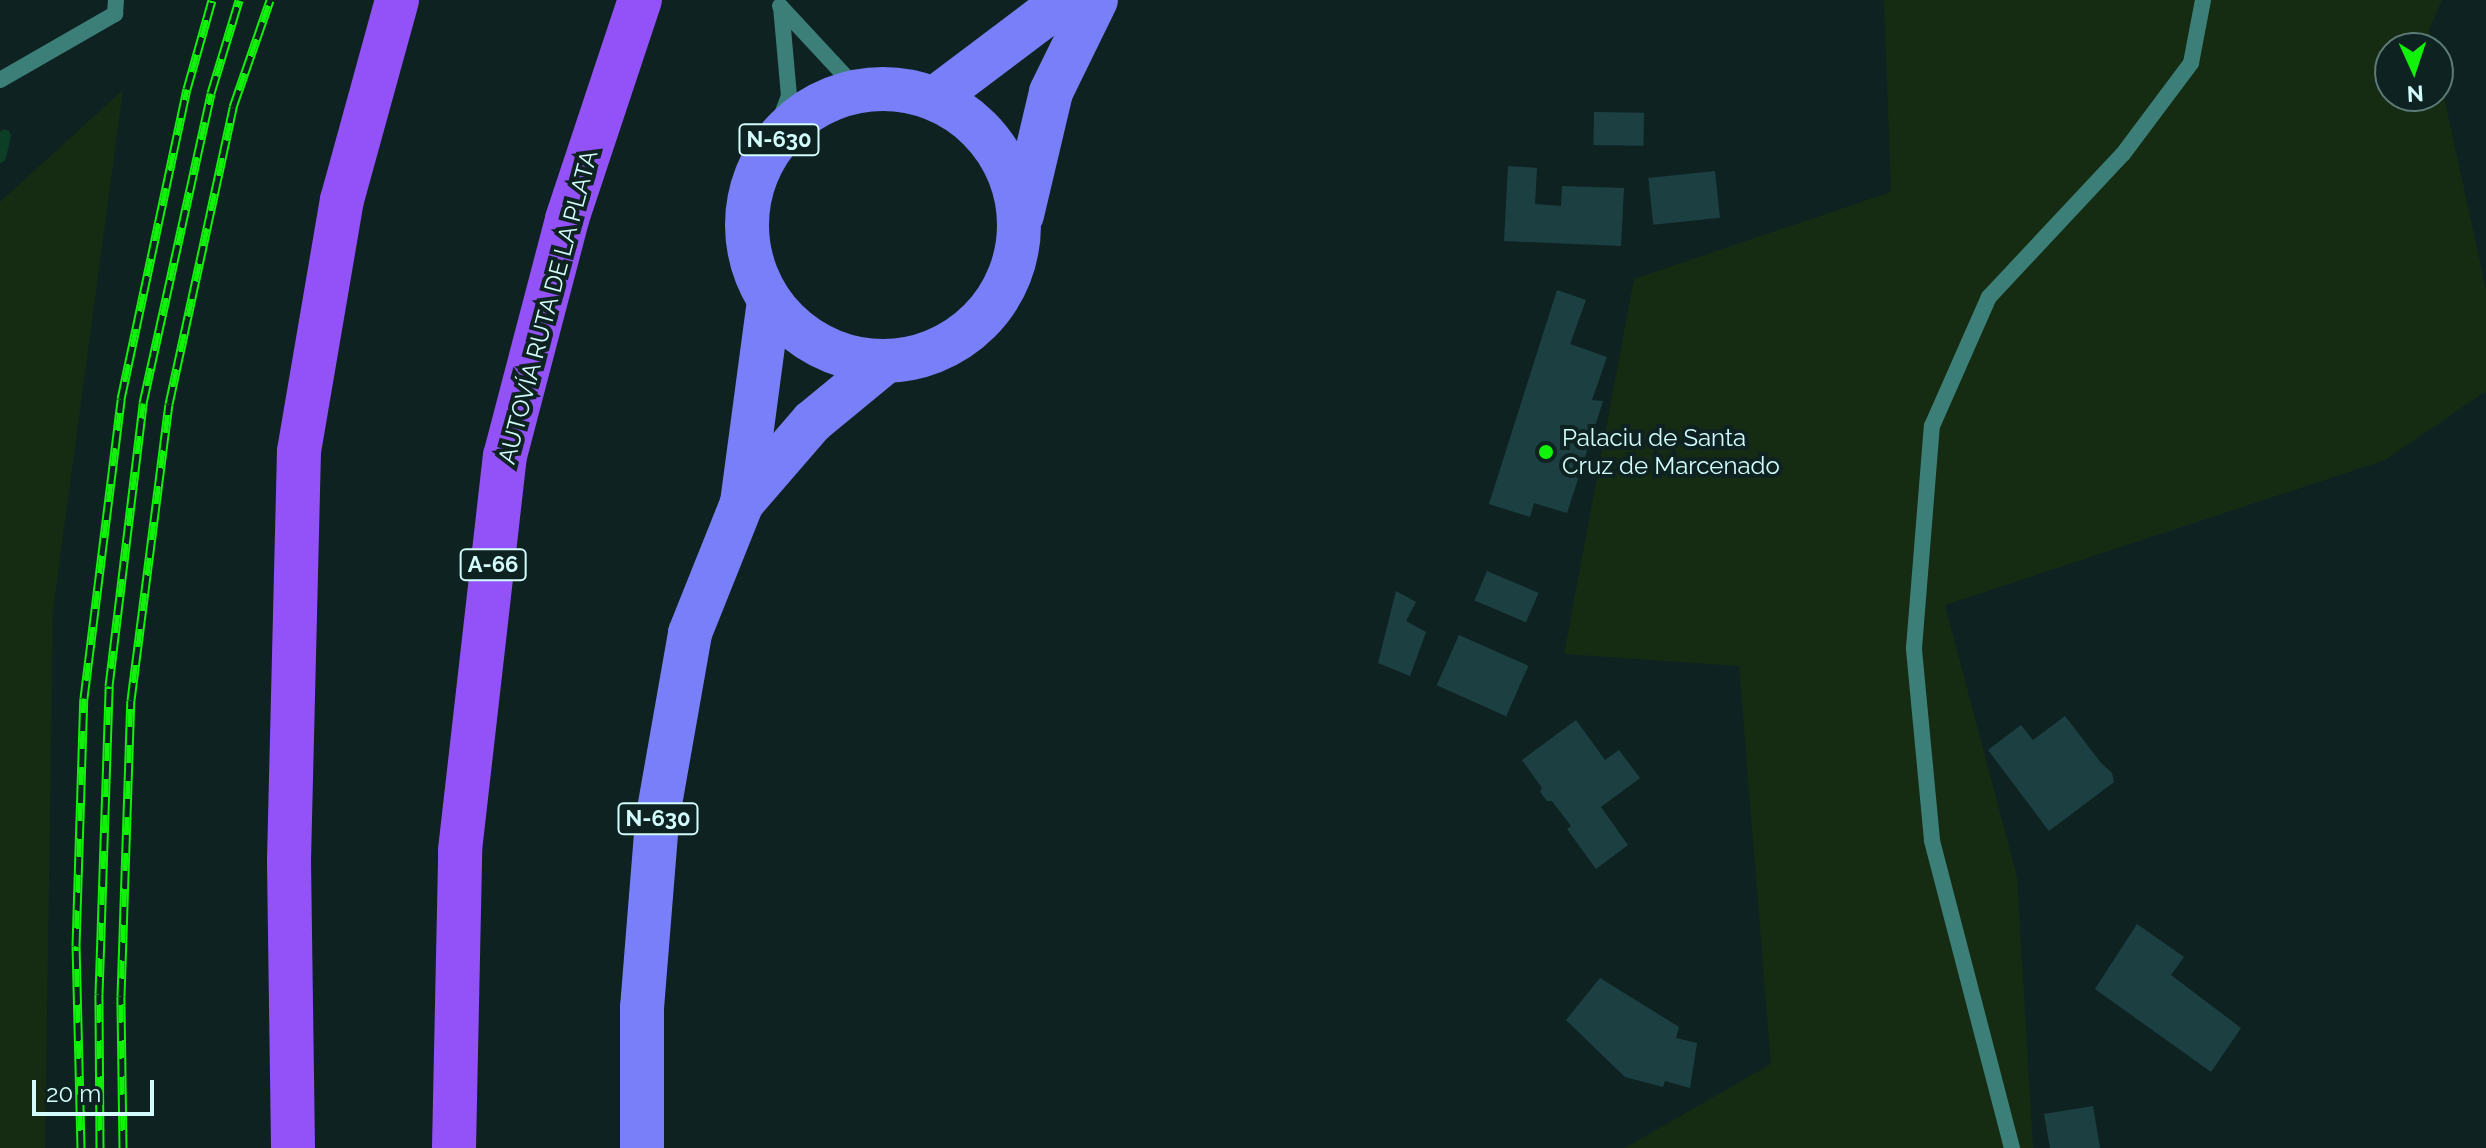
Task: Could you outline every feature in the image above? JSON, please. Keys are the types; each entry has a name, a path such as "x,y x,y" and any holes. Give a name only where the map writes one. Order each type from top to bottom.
{"highway":[{"path":"293,1148 289,860 299,451 342,200 397,0"},
{"name":"AUTOVÍA RUTA DE LA PLATA","path":"454,1148 460,850 505,456 567,219 640,0"},
{"path":"935,98 1065,0"},
{"name":"N-630","path":"1020,221 1011,174 972,120 935,98 900,89 858,90 810,109 768,151 749,195 746,230 753,268 769,300 798,332 844,355 886,361 929,354 965,335 993,306 1012,272 1020,221 1051,92 1096,0"},
{"name":"N-630","path":"642,1148 642,1008 657,821 690,633 742,503 769,300"},
{"name":"N-630","path":"742,503 812,422 886,361"}],"street":[{"path":"0,80 115,14 116,0"},
{"path":"2012,1148 1932,840 1914,648 1932,426 1989,297 2123,154 2191,63 2203,0"},
{"path":"778,4 858,90"},
{"path":"768,151 789,96 778,4"}],"green space":[{"path":"1884,0 2442,0 2430,32 2374,32 2374,112 2447,112 2486,290 2486,391 2385,460 1945,605 2017,877 2033,1148 1625,1148 1771,1064 1739,666 1564,654 1634,279 1891,192"},
{"path":"123,90 53,610 45,1148 0,1148 0,202"}],"building":[{"path":"1594,112 1644,113 1643,146 1593,145"},
{"path":"1508,166 1537,168 1535,204 1561,206 1562,186 1624,188 1621,246 1504,241"},
{"path":"1715,171 1720,218 1653,225 1648,178"},
{"name":"Palaciu de Santa Cruz de Marcenado","path":"1557,290 1586,300 1570,344 1607,357 1592,400 1603,401 1567,513 1534,503 1530,517 1489,504"},
{"path":"1487,571 1539,593 1526,622 1474,600"},
{"path":"1396,591 1416,602 1406,621 1426,632 1410,676 1378,663"},
{"path":"1459,635 1528,666 1506,716 1437,685"},
{"path":"2065,716 2112,773 2114,782 2049,831 1988,750 2021,725 2033,740"},
{"path":"1576,720 1605,760 1619,750 1640,778 1601,807 1628,845 1596,869 1567,829 1571,826 1552,801 1547,801 1540,792 1542,788 1522,760"},
{"path":"2137,924 2184,957 2171,975 2241,1028 2211,1072 2095,989"},
{"path":"1600,978 1679,1027 1676,1038 1697,1043 1690,1088 1665,1081 1663,1087 1625,1077 1566,1020"},
{"path":"2093,1106 2100,1148 2050,1148 2044,1114"}],"waterway":[{"path":"0,157 5,136"}],"railway":[{"path":"81,1148 76,946 84,698 121,399 187,89 212,0"},
{"path":"100,1148 99,994 109,686 143,403 211,93 239,0"},
{"path":"123,1148 121,996 131,700 169,404 233,107 270,0"}],"place":[{"name":"Palaciu de Santa Cruz de Marcenado","path":"1546,452"}]}
